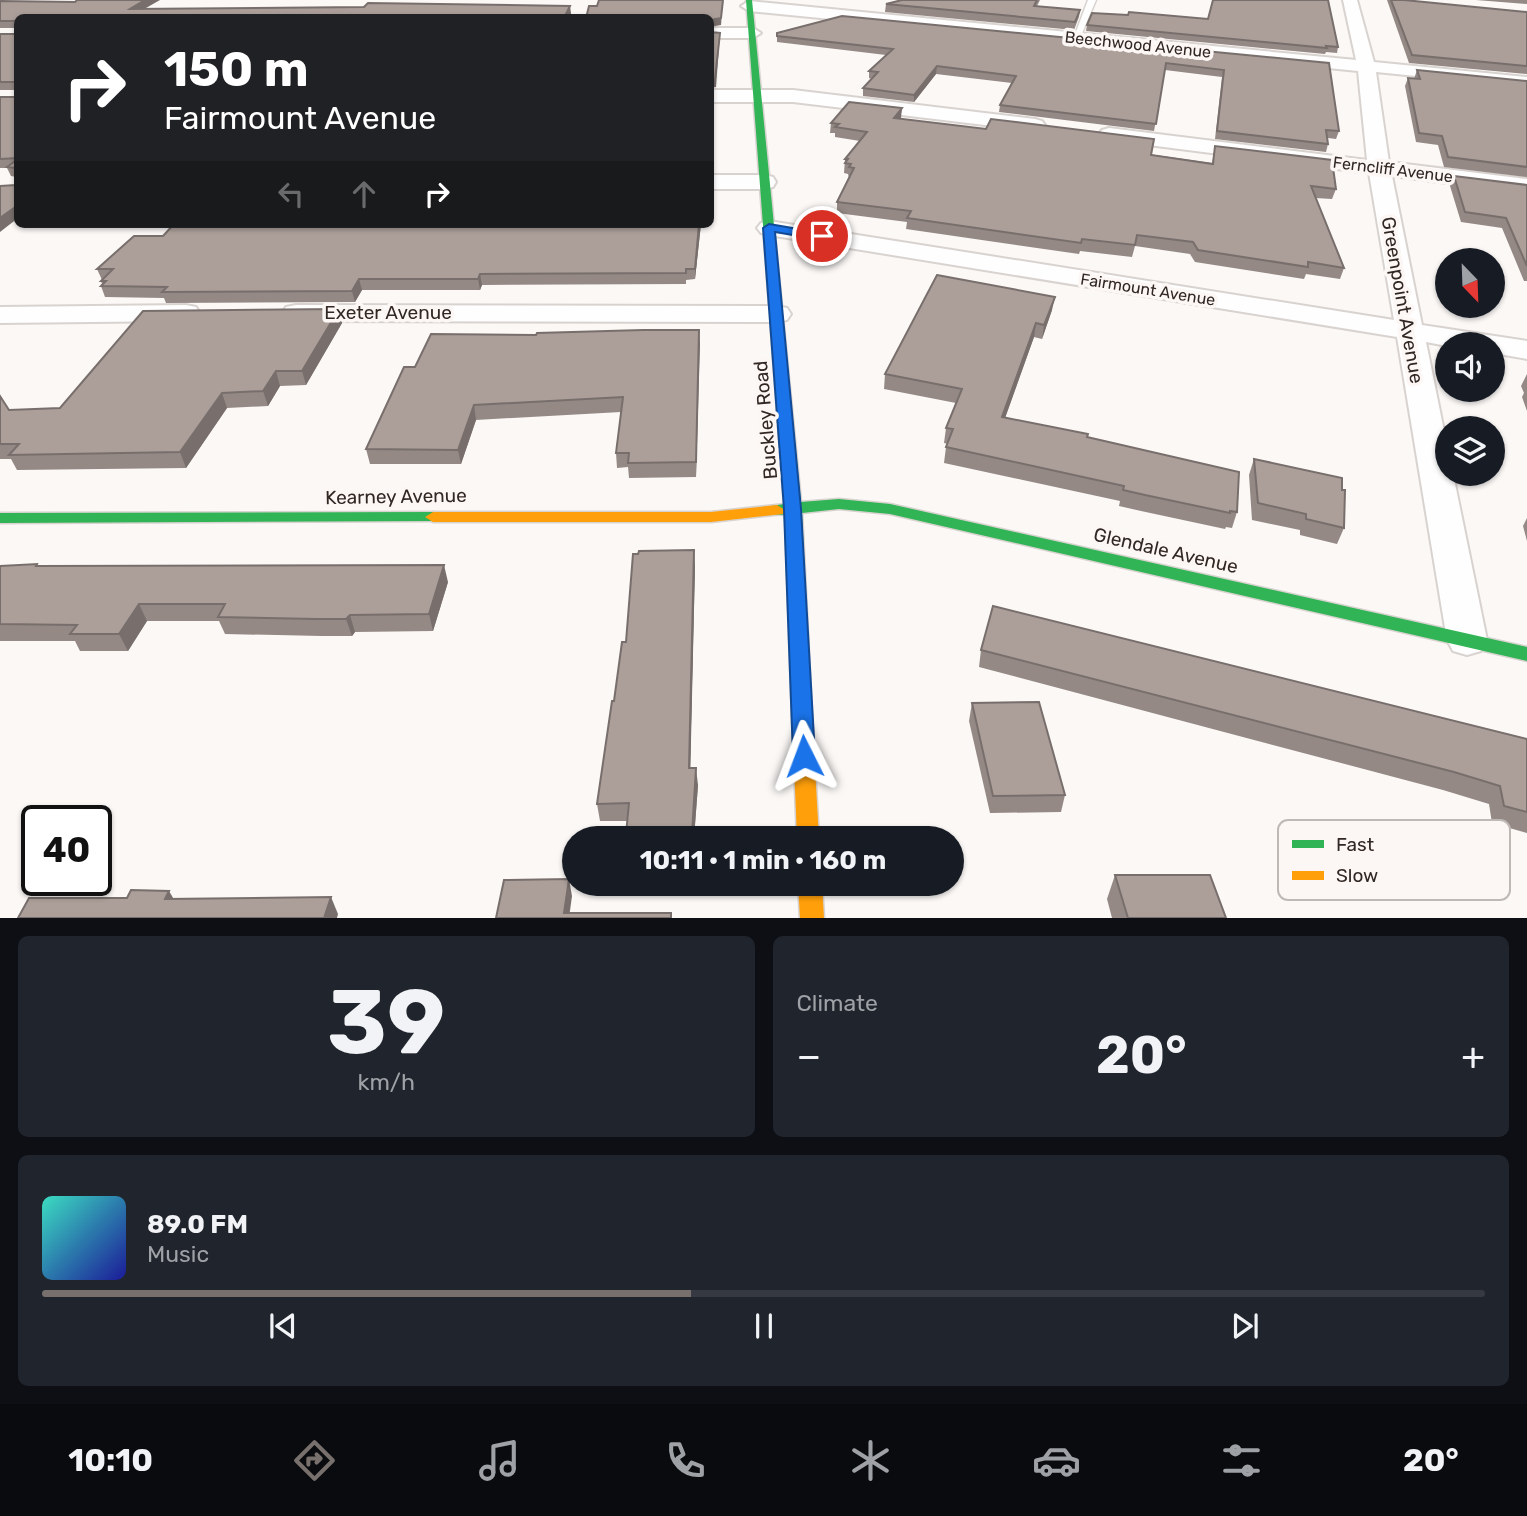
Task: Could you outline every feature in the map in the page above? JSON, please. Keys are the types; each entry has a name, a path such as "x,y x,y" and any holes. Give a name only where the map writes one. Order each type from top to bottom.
{"street":[{"name":"Greenpoint Avenue","path":"1350,0 1366,66 1379,167 1466,640"},
{"name":"Beechwood Avenue","path":"749,3 1527,82"},
{"name":"Buckley Road","path":"749,3 793,509 807,826"},
{"path":"714,33 753,33"},
{"path":"714,96 793,96 1052,127"},
{"name":"Ferncliff Avenue","path":"1093,132 1527,186"},
{"path":"714,182 765,182"},
{"name":"Fairmount Avenue","path":"769,228 1527,350"},
{"path":"0,314 209,313"},
{"name":"Exeter Avenue","path":"265,313 777,314"},
{"name":"Glendale Avenue","path":"793,509 839,504 890,509 1527,654"},
{"name":"Kearney Avenue","path":"0,518 711,517 793,509"},
{"path":"811,896 812,918"}],"lane":[{"path":"1076,38 1093,0"}],"building":[{"path":"145,0 130,9 364,7 368,3 570,6 566,14 14,14 14,21 0,21 0,1"},
{"path":"599,0 723,0 721,18 714,19 714,14 587,14 589,6 597,6"},
{"path":"902,0 1037,0 1034,6 1080,10 1075,22 886,4"},
{"path":"1213,0 1328,0 1338,47 1087,25 1092,13 1128,15 1129,12 1208,19"},
{"path":"1391,0 1527,12 1527,66 1412,55"},
{"path":"842,16 1329,63 1339,131 1326,130 1328,144 1217,131 1224,70 1166,63 1156,124 1000,105 1016,76 937,66 914,95 863,88 878,72 869,71 893,49 777,36 777,33"},
{"path":"714,32 720,33 714,79"},
{"path":"0,34 14,34 14,82 0,82"},
{"path":"1417,70 1527,81 1527,167 1448,157 1442,136 1419,133 1408,78 1420,79"},
{"path":"0,97 14,97 14,158 0,159"},
{"path":"849,102 902,108 894,118 986,129 991,119 1154,139 1151,155 1213,164 1215,146 1332,160 1336,189 1311,186 1344,268 1308,262 1308,267 1198,250 1193,242 1137,235 1135,245 1082,239 1081,243 907,218 911,211 837,202 854,168 845,163 848,159 845,159 867,132 835,127 839,124 831,123"},
{"path":"1454,176 1527,185 1527,266 1506,218 1465,212"},
{"path":"14,185 14,208 0,218 0,186"},
{"path":"170,228 699,228 695,269 686,269 686,273 480,274 478,279 359,279 352,291 162,292 167,287 101,286 106,281 101,281 113,269 97,269 134,236 163,236"},
{"path":"937,275 1055,297 1044,325 1036,323 1002,417 1088,434 1087,437 1239,472 1237,512 1230,513 1145,495 1123,490 1124,486 946,447 953,429 946,428 962,389 885,374"},
{"path":"339,309 302,371 276,371 263,391 222,393 180,452 9,455 19,444 0,444 0,396 9,410 60,408 143,311"},
{"path":"699,330 696,462 628,463 629,453 616,453 623,397 474,405 458,450 366,449 404,367 415,367 431,334 536,335"},
{"path":"1254,459 1342,478 1342,490 1345,490 1344,528 1306,519 1306,514 1258,503"},
{"path":"694,550 689,768 696,768 692,826 627,826 629,803 597,804 622,642 626,642 633,554 638,554 639,551"},
{"path":"37,564 36,566 444,565 429,614 350,615 346,619 218,617 225,604 139,604 119,634 70,634 77,625 0,624 0,566"},
{"path":"993,606 1527,739 1527,812 1504,806 1500,786 1454,772 981,650"},
{"path":"1039,702 1065,795 993,796 972,703"},
{"path":"1115,875 1210,875 1226,918 1128,918"},
{"path":"562,879 562,896 566,896 564,913 671,913 671,918 496,918 504,880"},
{"path":"131,890 169,891 165,899 331,897 324,918 18,918 29,898 127,898"}],"traffic: fast":[{"path":"749,0 793,509 802,716"},
{"path":"777,510 839,504 890,509 1527,654"},
{"path":"0,518 433,517"}],"traffic: slow":[{"path":"433,517 711,517 777,510"},
{"path":"802,716 807,826"},
{"path":"811,896 812,918"}],"route":[{"path":"804,756 793,509 769,228 822,236"}]}
